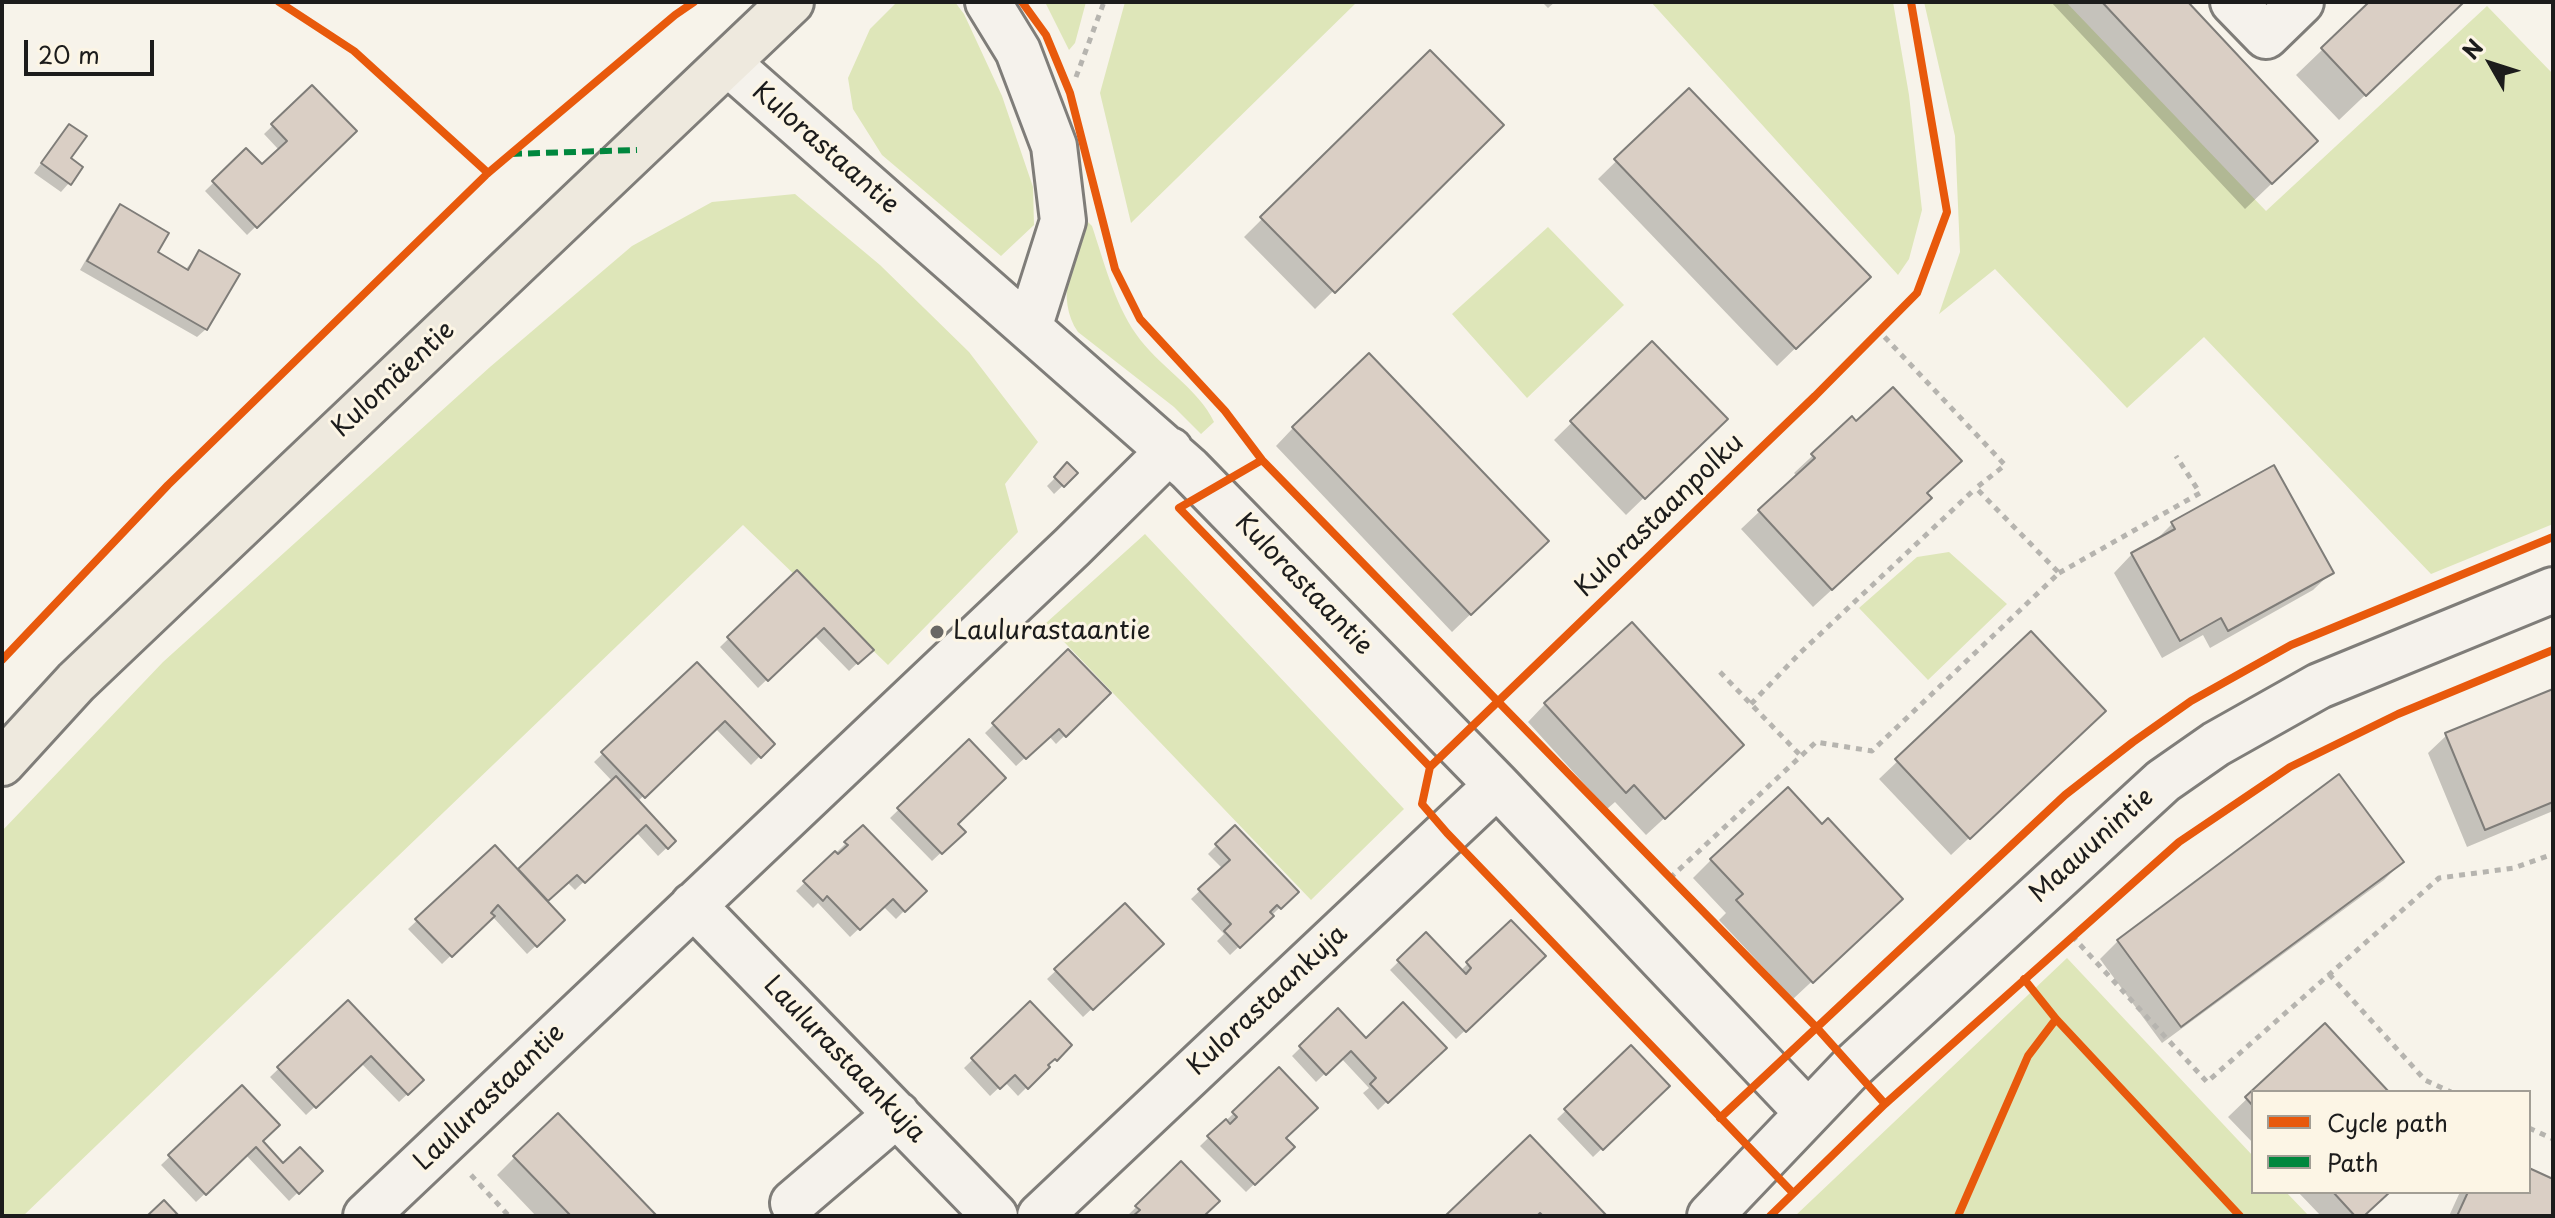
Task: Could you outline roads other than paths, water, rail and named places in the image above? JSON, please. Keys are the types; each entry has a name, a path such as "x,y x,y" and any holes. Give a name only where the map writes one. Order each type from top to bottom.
{"main road":[{"name":"Kulomäentie","path":"2,763 76,682 791,2"}],"street":[{"path":"988,2 1018,51 1054,146 1063,221 1029,328"},
{"path":"2233,2 2266,36 2301,2"},
{"name":"Kulorastaantie","path":"728,63 1170,450 1497,785 1807,1112"},
{"name":"Laulurastaantie","path":"366,1216 1039,579 1170,450"},
{"name":"Maauunintie","path":"1710,1216 1853,1066 2163,781 2216,744 2319,686 2553,590"},
{"name":"Kulorastaankuja","path":"1040,1216 1497,785"},
{"name":"Laulurastaankuja","path":"693,905 995,1216"},
{"path":"793,1203 897,1114"}],"place":[{"name":"Laulurastaantie","path":"937,632"}]}
